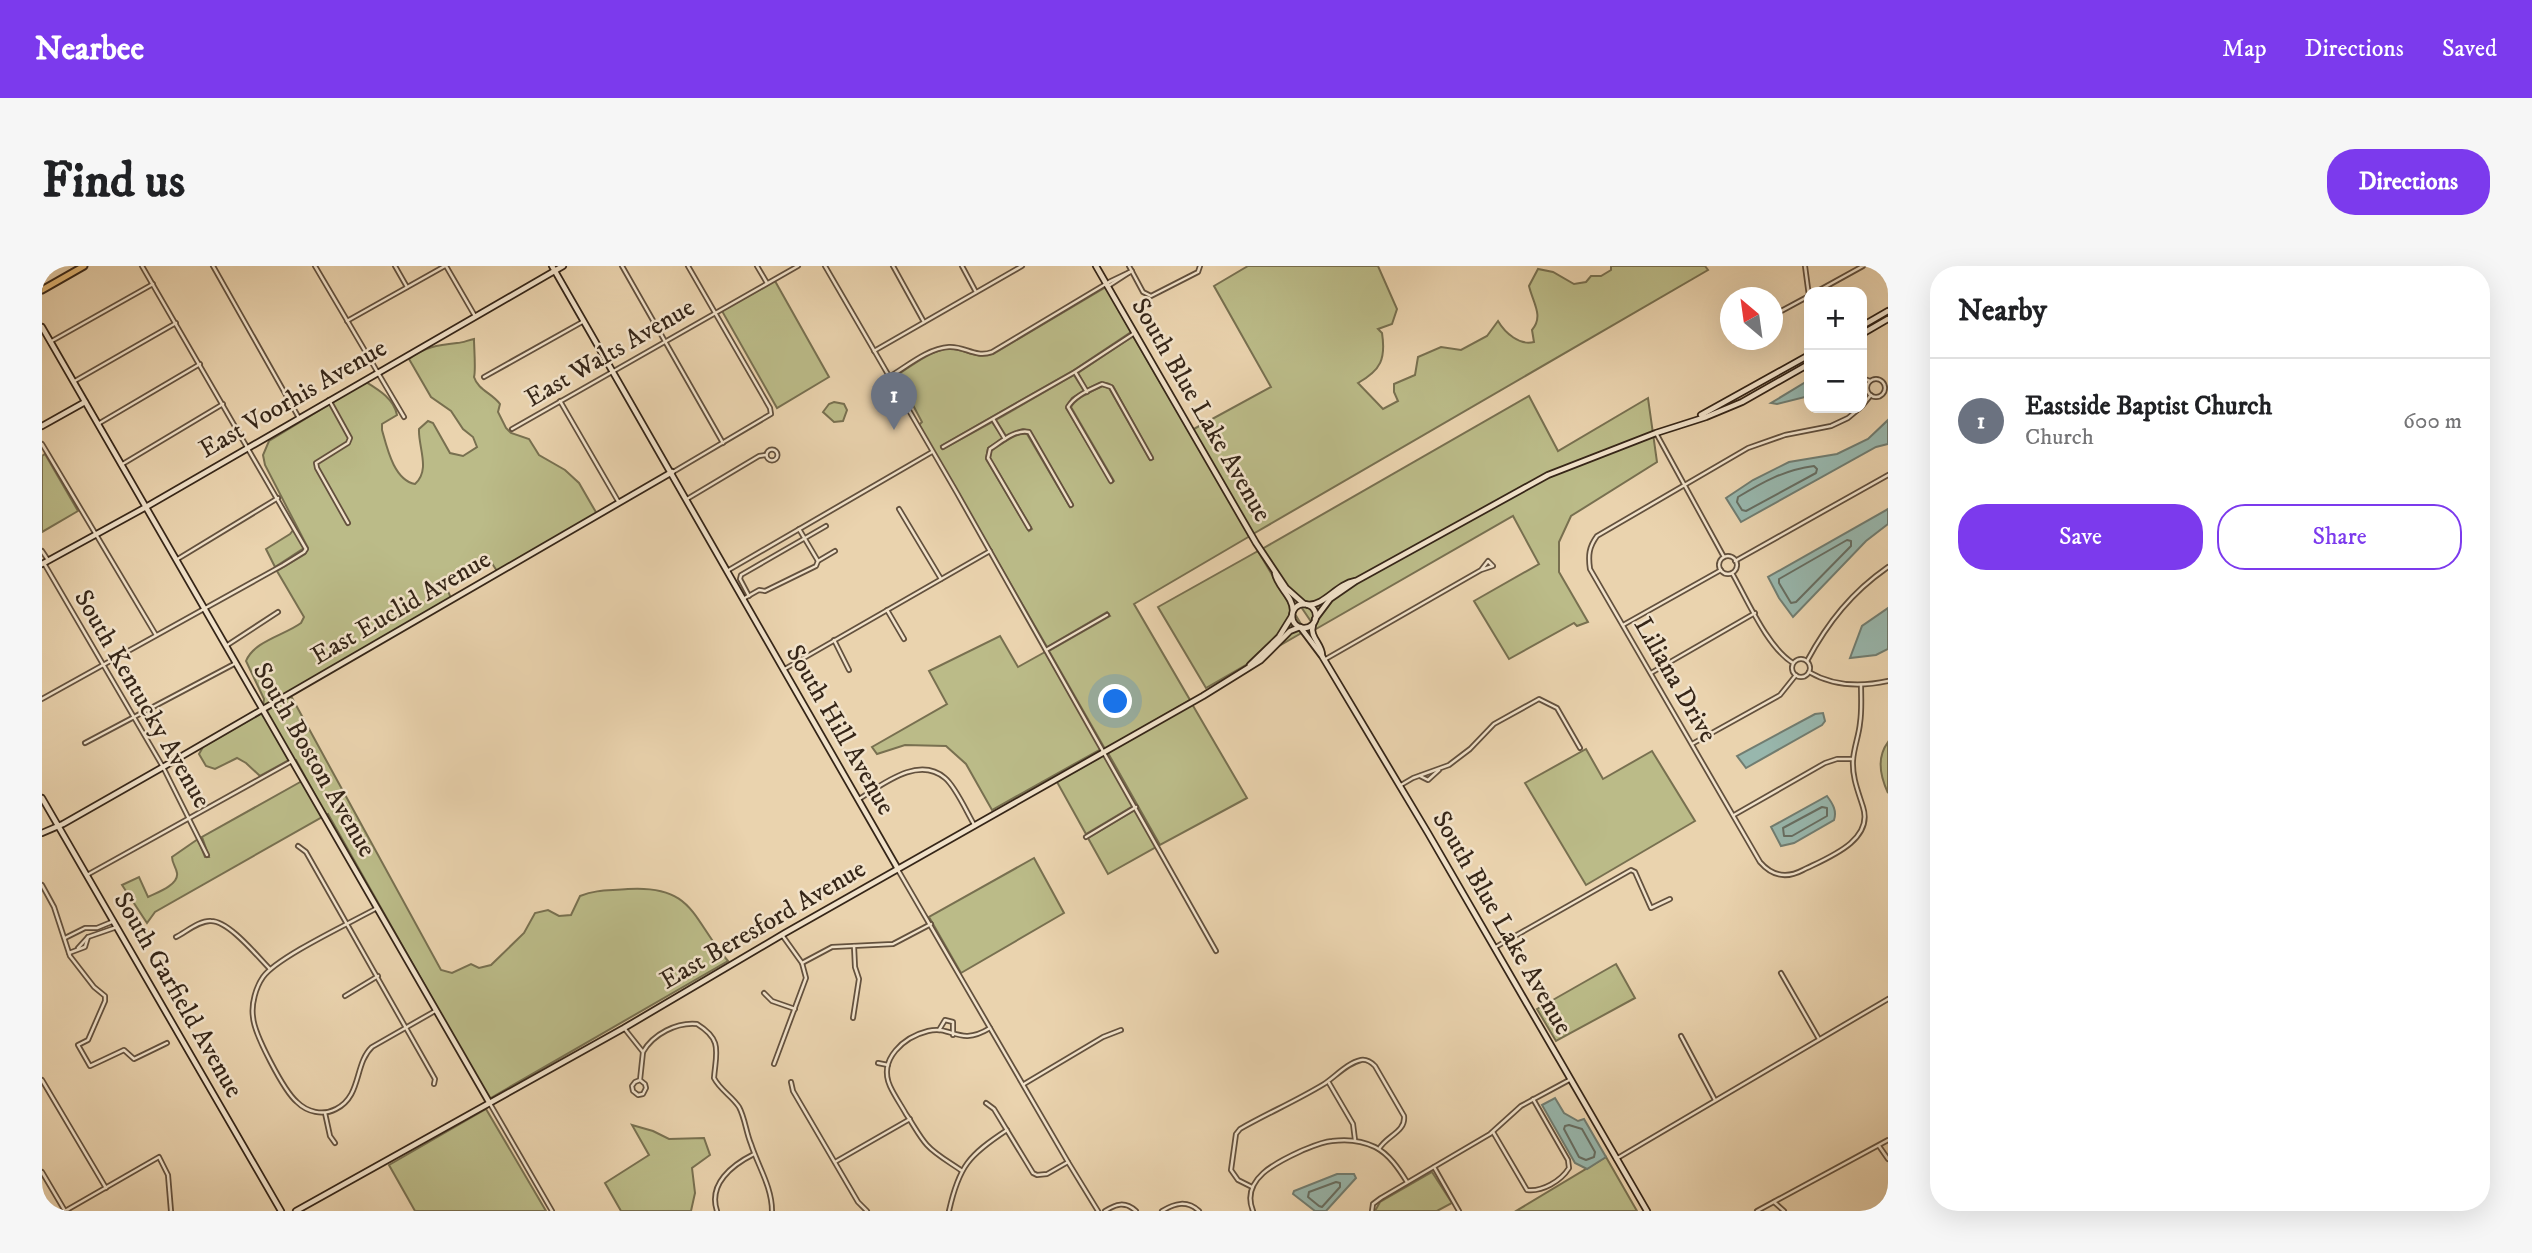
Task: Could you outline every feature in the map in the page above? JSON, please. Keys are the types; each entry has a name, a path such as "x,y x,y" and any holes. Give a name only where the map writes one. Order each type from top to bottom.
{"main road":[{"path":"42,290 84,266"}],"street":[{"path":"42,699 304,552 306,548 142,266"},
{"path":"213,266 299,418"},
{"path":"324,266 316,268 404,418"},
{"path":"395,266 407,286"},
{"path":"346,321 446,266 475,316"},
{"name":"East Voorhis Avenue","path":"45,562 146,507 554,268 563,266"},
{"path":"622,266 723,443"},
{"path":"688,266 715,313"},
{"path":"757,266 767,283"},
{"name":"East Walts Avenue","path":"512,429 798,266"},
{"path":"825,266 1105,752 1216,951"},
{"path":"892,266 923,322"},
{"path":"962,266 976,292"},
{"path":"874,351 1022,266"},
{"name":"South Blue Lake Avenue","path":"1096,266 1275,573 1292,594 1306,605"},
{"path":"1129,266 1143,292 1151,296 1198,272 1200,266"},
{"path":"1805,266 1808,287"},
{"path":"1825,287 1863,266"},
{"name":"South Hill Avenue","path":"554,268 673,472 783,670 1098,1211"},
{"path":"889,377 942,348 955,347 977,354 992,352 1131,272"},
{"path":"50,342 153,284"},
{"path":"1783,310 1804,299"},
{"path":"1867,323 1888,311"},
{"name":"East Euclid Avenue","path":"42,833 263,710 771,414 715,313"},
{"path":"1867,331 1888,319"},
{"path":"484,377 584,321"},
{"path":"74,382 176,323"},
{"name":"South Boston Avenue","path":"42,327 552,1211"},
{"path":"943,447 1075,372 1133,333"},
{"path":"1356,581 1336,589 1318,604 1298,606 1293,613 1293,622 1301,628 1308,627 1330,599 1356,581 1538,480 1697,418 1804,358"},
{"path":"97,424 200,364"},
{"path":"1697,418 1742,402 1804,367"},
{"path":"1075,372 1087,391"},
{"path":"1876,378 1882,380 1886,386 1883,395 1871,395 1867,386 1870,381 1876,378"},
{"path":"1111,481 1068,407 1074,399 1087,391 1102,384 1111,387 1151,457"},
{"name":"Liliana Drive","path":"1867,400 1871,395"},
{"path":"1883,395 1888,399"},
{"path":"329,400 350,438 348,443 316,463 348,523"},
{"path":"560,401 619,503"},
{"path":"42,426 85,402"},
{"path":"121,465 223,404"},
{"name":"Liliana Drive","path":"1854,413 1831,426 1785,435 1756,445 1597,536 1589,549 1590,569 1766,869 1789,876 1850,844 1861,833 1865,825 1865,813 1856,784 1853,759 1860,724 1860,685"},
{"path":"993,419 1005,439"},
{"path":"1029,528 988,458 989,449 1005,439 1018,432 1029,432 1070,505"},
{"path":"1656,433 1724,558"},
{"path":"42,444 156,635"},
{"path":"727,571 932,452"},
{"path":"687,499 759,456 766,455"},
{"path":"1735,561 1888,475"},
{"path":"176,559 278,498"},
{"path":"899,509 941,579"},
{"path":"749,596 740,579 741,575 826,526"},
{"path":"799,529 818,561"},
{"name":"South Kentucky Avenue","path":"42,551 45,562 163,767 207,855"},
{"path":"743,599 816,566 818,561 835,551"},
{"path":"783,670 990,551"},
{"path":"1730,556 1735,561 1736,568 1726,573 1721,570 1720,562 1730,556"},
{"path":"1807,661 1841,607 1888,566"},
{"path":"1323,658 1481,570"},
{"path":"1623,625 1721,570"},
{"path":"1732,572 1767,635 1785,658 1793,663"},
{"name":"South Blue Lake Avenue","path":"1275,573 1277,581 1291,601 1293,613"},
{"path":"1306,605 1315,612 1315,621"},
{"path":"887,610 904,639"},
{"path":"226,646 278,612"},
{"name":"East Beresford Avenue","path":"1247,668 1279,637 1293,613"},
{"path":"1651,673 1755,613"},
{"path":"1046,650 1107,615"},
{"name":"South Blue Lake Avenue","path":"1315,621 1312,633 1322,650 1323,658"},
{"name":"South Blue Lake Avenue","path":"1301,628 1323,658 1399,786 1647,1211"},
{"name":"East Beresford Avenue","path":"296,1211 624,1028 1105,752 1261,660 1290,631 1301,628"},
{"path":"834,640 849,670"},
{"path":"1692,744 1780,695 1796,676 1804,676 1808,672 1810,666 1807,661 1801,659 1793,663"},
{"path":"85,743 236,663"},
{"path":"1793,663 1792,671 1796,676"},
{"path":"1808,672 1829,681 1860,685 1888,681"},
{"path":"1419,776 1428,780 1470,749 1494,724 1539,699 1557,708 1580,748"},
{"path":"1733,815 1825,763 1837,759 1853,759"},
{"path":"87,874 292,761"},
{"path":"1399,786 1439,770"},
{"path":"859,799 904,772 928,771 947,779 975,826"},
{"name":"South Garfield Avenue","path":"42,798 281,1211"},
{"path":"1086,837 1136,807"},
{"path":"298,846 306,852 378,976 435,1079 435,1084"},
{"path":"1494,948 1631,870 1635,872 1648,906 1651,908 1670,899"},
{"path":"42,885 54,907 69,953 94,987 105,996 106,1001 92,1026 88,1040 78,1045 90,1066 121,1050 134,1059 167,1043"},
{"path":"377,908 270,969 262,978 254,998 252,1015 259,1039 297,1102 314,1112 325,1113 351,1097 366,1053 372,1046 436,1010"},
{"path":"176,937 212,920 225,925 270,969"},
{"path":"64,939 85,928 97,928 114,921"},
{"path":"802,963 832,947 893,944 931,923"},
{"path":"69,953 88,937 117,927"},
{"path":"774,1064 806,978 802,963 782,935"},
{"path":"853,1018 859,979 854,946"},
{"path":"1781,973 1819,1039"},
{"path":"345,996 378,976"},
{"path":"764,993 772,1001 795,1009"},
{"path":"1616,1159 1888,999"},
{"path":"939,1030 945,1020 951,1020 953,1035"},
{"path":"640,1080 643,1052 653,1039 678,1025 697,1024 706,1030 713,1038 718,1054 714,1078 741,1112 772,1198 772,1211"},
{"path":"624,1028 643,1052"},
{"path":"962,1171 929,1147 890,1086 888,1065 902,1043 927,1031 939,1030 953,1035 971,1036 990,1028"},
{"path":"1024,1084 1103,1037 1121,1030"},
{"path":"1681,1037 1715,1100"},
{"path":"1252,1187 1238,1180 1231,1170 1236,1134 1276,1108 1295,1101 1328,1082 1361,1060 1368,1060 1375,1066 1404,1116 1405,1122 1401,1128 1383,1140 1379,1149"},
{"path":"878,1063 888,1065"},
{"path":"1371,1211 1373,1204 1493,1132 1506,1117 1571,1079"},
{"path":"42,1080 106,1188"},
{"path":"640,1080 646,1088 643,1094 638,1095 632,1086 640,1080"},
{"path":"1328,1082 1353,1124 1355,1140"},
{"path":"791,1083 793,1091 858,1202 867,1211"},
{"path":"1493,1132 1527,1190 1537,1191 1564,1175 1569,1168 1568,1160 1533,1100"},
{"path":"986,1104 994,1109 1037,1175 1047,1174 1068,1162"},
{"path":"325,1113 335,1143"},
{"path":"835,1162 910,1119"},
{"path":"949,1211 955,1184 966,1163 983,1145 1007,1130"},
{"path":"1253,1211 1250,1202 1252,1187 1267,1169 1278,1161 1322,1143 1355,1140 1379,1149 1407,1182"},
{"path":"1757,1211 1888,1140"},
{"path":"1879,1146 1888,1159"},
{"path":"717,1211 714,1198 724,1174 754,1154"},
{"path":"42,1172 65,1211 159,1157 168,1175 171,1211"},
{"path":"1434,1167 1460,1211"},
{"path":"1774,1202 1784,1211"},
{"path":"1162,1211 1182,1203 1187,1203 1199,1211"},
{"path":"1105,1211 1119,1204 1127,1204 1136,1211"}],"green space":[{"path":"1248,266 1378,266 1397,309 1392,324 1378,329 1382,333 1383,342 1380,363 1358,383 1383,409 1398,401 1394,384 1415,375 1418,357 1441,347 1461,350 1487,336 1498,321 1513,338 1534,342 1532,330 1537,314 1529,286 1538,269 1553,272 1574,284 1586,282 1591,276 1601,276 1611,270 1611,266 1705,266 1708,270 1253,534 1192,430 1271,387 1214,286"},
{"path":"775,281 829,377 777,408 722,311"},
{"path":"1106,287 1131,332 1074,370 941,446 943,449 992,422 1003,438 988,448 986,459 1029,531 1032,529 990,458 991,451 1009,439 1027,434 1070,507 1073,505 1030,431 1023,429 1006,436 996,420 1074,375 1084,391 1072,398 1066,408 1111,483 1114,481 1071,407 1085,395 1102,386 1109,388 1150,460 1153,459 1113,386 1103,383 1087,389 1078,373 1133,336 1250,536 1134,604 1190,700 1105,749 1049,651 1110,616 1107,612 1047,647 919,425 922,422 897,375 924,358 947,349 978,355 993,354"},
{"path":"474,339 474,377 500,404 498,412 506,428 511,433 529,439 539,455 565,470 579,483 597,514 497,571 487,556 443,580 451,598 263,707 264,699 246,661 263,643 301,623 304,617 277,571 305,554 308,548 265,465 263,455 269,441 366,382 393,404 397,415 382,424 382,430 397,470 415,484 420,478 423,465 419,429 428,421 433,423 450,453 463,456 477,447 473,437 463,429 451,411 431,397 409,359 432,347"},
{"path":"1529,396 1558,451 1648,398 1657,462 1571,516 1559,542 1559,572 1588,622 1577,626 1574,623 1509,659 1474,601 1539,564 1513,516 1316,629 1262,549"},
{"path":"834,402 844,404 847,410 843,421 834,422 823,412"},
{"path":"45,454 78,511 42,532 42,456"},
{"path":"294,529 304,548 275,567 266,549"},
{"path":"1258,551 1305,631 1206,688 1158,607"},
{"path":"1000,636 1018,667 1045,652 1101,749 992,810 966,764 946,746 905,745 877,754 872,747 947,704 929,671"},
{"path":"291,696 441,970 452,973 471,964 479,968 491,965 524,933 535,913 548,910 559,916 571,915 580,896 598,891 628,889 650,889 680,899 690,908 728,961 489,1099 328,814 326,815 265,711"},
{"path":"1192,704 1247,798 1160,845 1108,753"},
{"path":"262,713 289,760 260,776 237,758 215,769 206,766 199,754 203,747"},
{"path":"1888,742 1888,793 1880,767"},
{"path":"1586,749 1603,779 1652,751 1695,821 1586,885 1525,783"},
{"path":"1104,755 1133,806 1086,834 1057,782"},
{"path":"302,781 322,817 155,912 147,923 122,885 139,877 148,897 166,888 177,877 172,857 198,839 205,857 209,857 202,837"},
{"path":"1135,810 1156,847 1108,874 1088,838"},
{"path":"1034,858 1064,913 961,973 929,917"},
{"path":"1616,964 1635,998 1556,1041 1537,1009"},
{"path":"486,1109 546,1211 415,1211 389,1165"},
{"path":"632,1125 669,1139 704,1138 710,1155 692,1168 695,1193 691,1211 621,1211 605,1183 649,1155"},
{"path":"1606,1157 1637,1211 1516,1211"},
{"path":"1432,1172 1452,1203 1437,1211 1375,1211 1380,1202"}],"water":[{"path":"1804,383 1804,397 1771,403"},
{"path":"1888,420 1888,444 1876,447 1741,522 1726,498 1753,480 1789,462 1837,454 1868,439"},
{"path":"1888,509 1888,524 1866,541 1793,617 1768,577"},
{"path":"1888,608 1888,649 1876,655 1850,658 1862,626"},
{"path":"1823,713 1825,721 1822,725 1746,768 1737,756 1815,714"},
{"path":"1827,796 1834,808 1834,820 1794,843 1781,846 1771,827"},
{"path":"1555,1098 1564,1113 1578,1121 1584,1119 1606,1157 1587,1169 1575,1163 1542,1105"},
{"path":"1337,1174 1354,1174 1356,1178 1326,1211 1315,1211 1293,1194 1294,1191"}],"place":[{"name":"Eastside Baptist Church","path":"894,430"}]}
